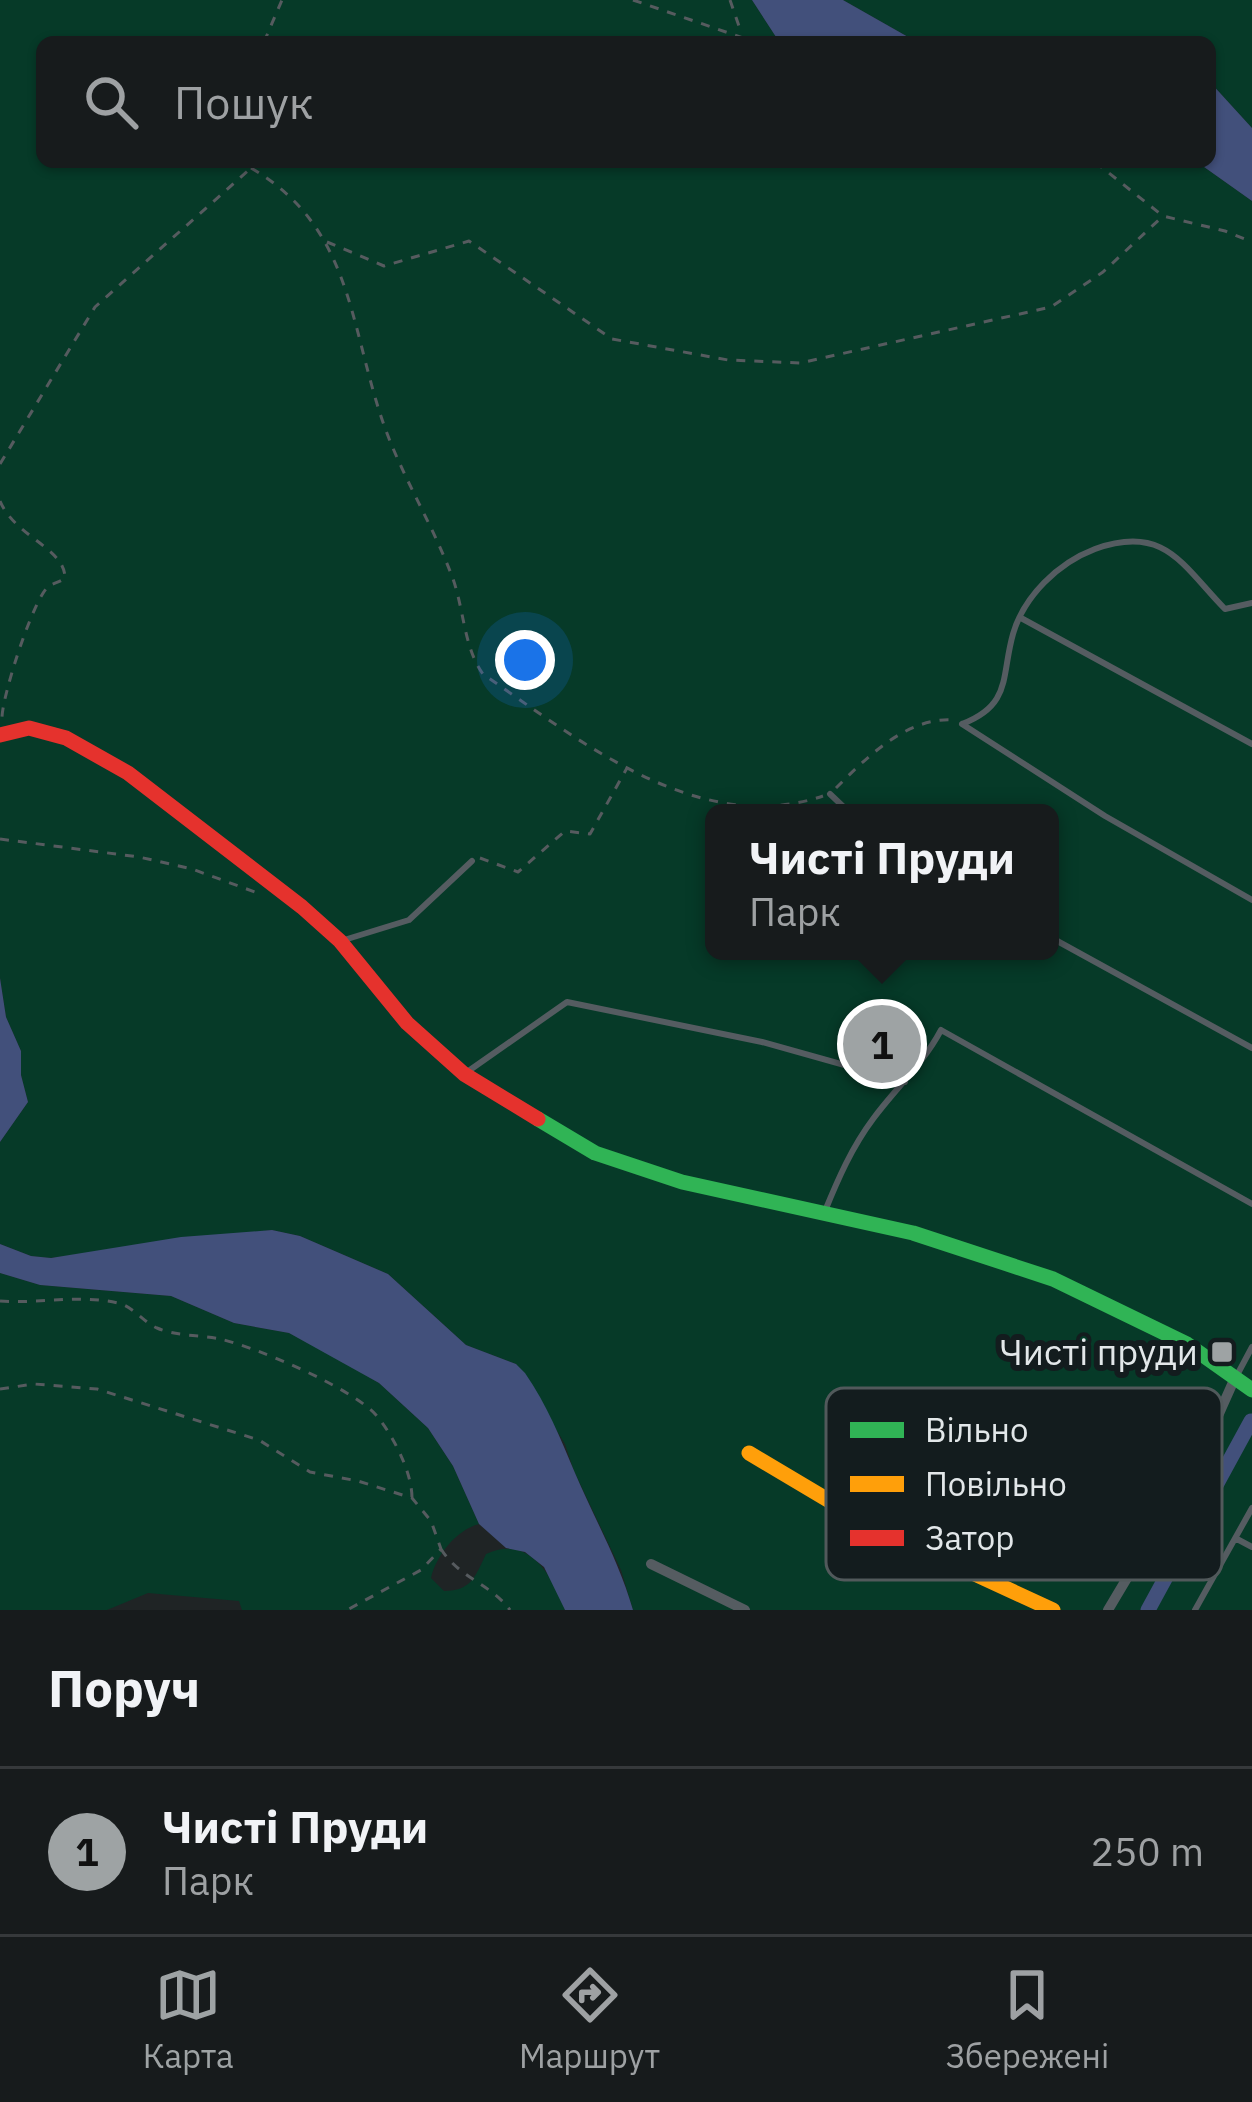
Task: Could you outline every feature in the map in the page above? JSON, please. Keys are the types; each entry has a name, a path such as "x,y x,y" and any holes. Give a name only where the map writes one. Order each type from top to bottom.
{"street":[{"path":"3,734 28,728 66,738 128,773 340,940 407,1023 464,1074 596,1153 682,1182 913,1233 1053,1279 1187,1344 1252,1390"},
{"path":"1222,1407 1234,1380"},
{"path":"749,1453 826,1499"},
{"path":"651,1564 745,1610"},
{"path":"988,1580 1053,1610"},
{"path":"1108,1610 1126,1580"}],"lane":[{"path":"962,724 976,719 1004,689 1014,631 1056,570 1089,551 1131,539 1172,552 1225,609 1252,603"},
{"path":"1021,618 1252,744"},
{"path":"962,724 1105,816 1252,899"},
{"path":"830,794 841,804"},
{"path":"340,940 409,920 472,861"},
{"path":"1059,942 1252,1048"},
{"path":"464,1074 567,1002 762,1042 905,1082"},
{"path":"824,1214 848,1159 873,1119 941,1030 1252,1204"},
{"path":"1234,1380 1252,1346"},
{"path":"1222,1564 1252,1508"},
{"path":"1237,1538 1252,1547"},
{"path":"1195,1610 1212,1580"}],"path":[{"path":"267,36 282,0"},
{"path":"633,0 742,36"},
{"path":"730,0 742,36"},
{"path":"0,464 95,308 248,168"},
{"path":"255,168 299,204 341,269 386,431 453,580 473,660 483,674 580,742 627,768 722,804"},
{"path":"1103,168 1163,216 1252,242"},
{"path":"324,241 385,266 469,241 612,339 728,360 800,363 1052,307 1103,272 1163,216"},
{"path":"0,501 11,523 56,553 65,566 65,578 46,587 5,689 3,734"},
{"path":"779,804 803,803 830,794 881,746 905,733 950,719 962,724"},
{"path":"472,861 483,857 518,872 566,831 590,834 627,768"},
{"path":"0,839 139,857 192,869 262,894"},
{"path":"0,1301 27,1303 60,1297 122,1304 157,1328 224,1340 291,1366 375,1414 412,1479 412,1498"},
{"path":"0,1389 34,1384 97,1389 259,1440 310,1472 412,1498 430,1521 440,1549 462,1575 499,1596 510,1610"},
{"path":"347,1610 421,1570 440,1549"}],"green space":[{"path":"0,0 752,0 775,36 36,36 36,168 1205,168 1252,201 1252,1610 633,1610 621,1570 565,1444 516,1364 466,1345 388,1274 300,1236 272,1230 50,1258 0,1244 0,1142 28,1102 21,1051 6,1017 0,978"},
{"path":"843,0 1252,0 1252,128 1216,89 1216,36 906,36"},
{"path":"0,1273 40,1285 171,1296 234,1323 289,1333 379,1383 428,1428 453,1466 479,1524 448,1545 431,1578 444,1591 460,1588 475,1576 486,1554 515,1549 537,1561 565,1610 242,1610 239,1601 148,1593 107,1610 0,1610"}],"water":[{"path":"752,0 843,0 906,36 775,36"},
{"path":"1216,89 1252,128 1252,201 1205,168 1216,168"},
{"path":"0,978 6,1017 21,1051 28,1102 0,1142"},
{"path":"272,1230 300,1236 388,1274 466,1345 516,1364 525,1373 558,1434 633,1610 565,1610 544,1567 525,1552 506,1548 479,1524 453,1466 428,1428 379,1383 289,1333 234,1323 171,1296 40,1285 0,1273 0,1244 51,1258 181,1237"}],"waterway":[{"path":"1222,1474 1251,1421"},
{"path":"1148,1610 1164,1580"}],"traffic: fast":[{"path":"538,1119 595,1153 682,1182 913,1233 1053,1279 1187,1344 1252,1390"}],"traffic: slow":[{"path":"749,1453 826,1499"},
{"path":"988,1580 1053,1610"}],"traffic: jam":[{"path":"0,735 29,728 66,738 128,773 340,941 407,1023 464,1074 538,1119"}],"place":[{"name":"Чисті Пруди","path":"882,1044"},
{"name":"Чисті пруди","path":"1222,1352"}]}
